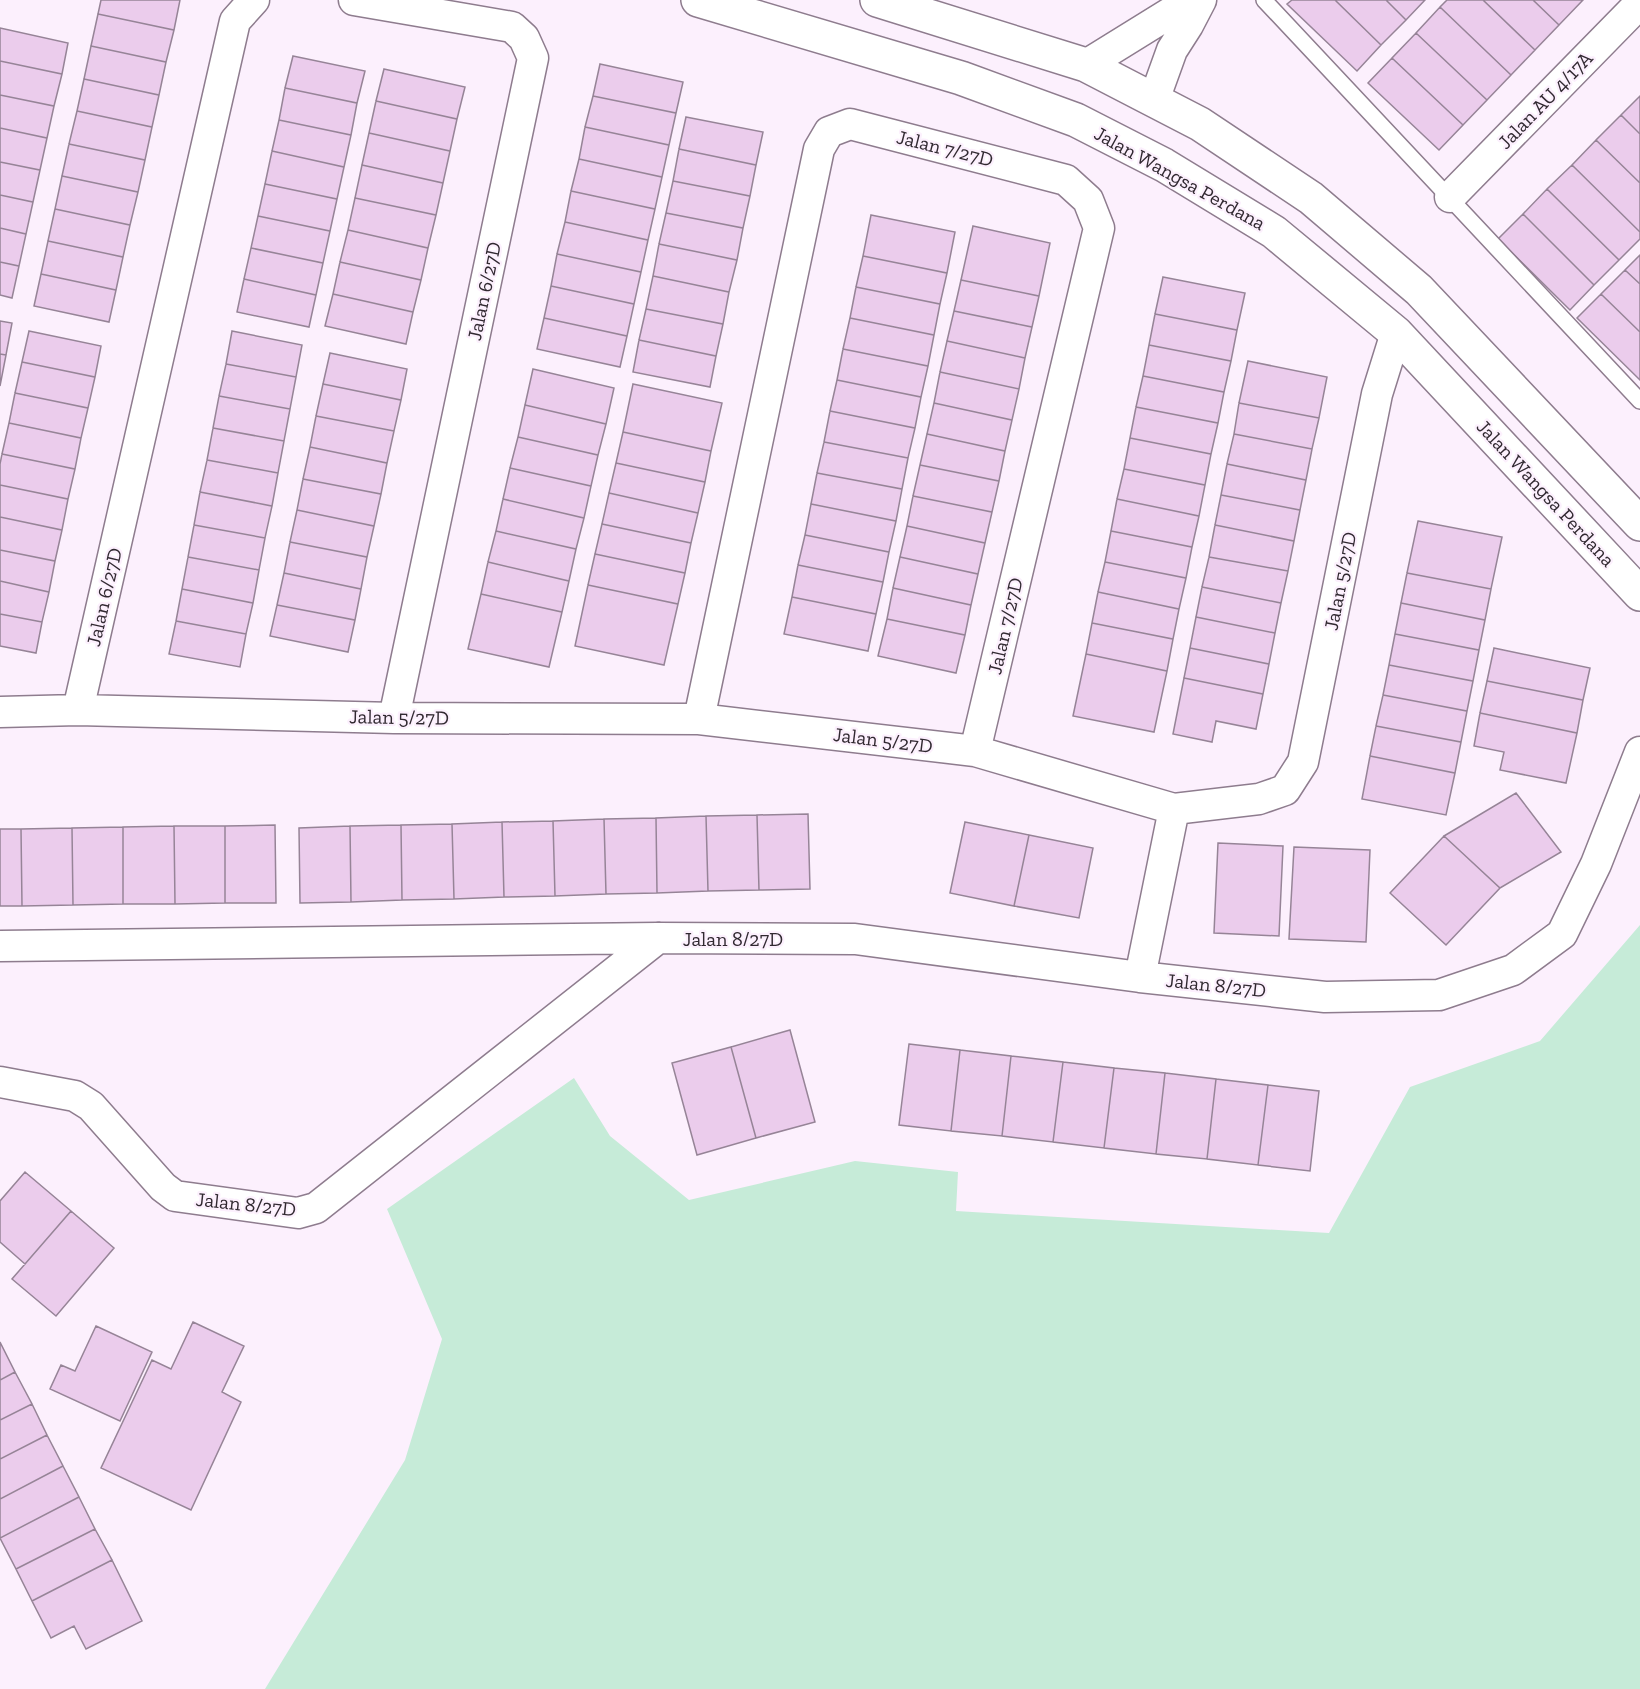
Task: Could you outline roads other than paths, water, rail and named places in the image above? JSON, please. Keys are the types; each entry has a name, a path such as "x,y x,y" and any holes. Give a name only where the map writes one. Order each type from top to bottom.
{"main road":[{"name":"Jalan Wangsa Perdana","path":"698,0 960,78 1076,120 1164,165 1274,232 1396,333 1640,594"},
{"path":"877,0 1086,65 1200,124 1311,198 1419,290 1640,525"}],"street":[{"name":"Jalan 6/27D","path":"78,710 235,21 254,0"},
{"name":"Jalan 6/27D","path":"354,0 512,27 524,38 533,58 394,718"},
{"path":"1086,65 1191,0"},
{"path":"1154,100 1172,50 1201,0"},
{"name":"Jalan AU 4/17A","path":"1450,197 1640,3"},
{"name":"Jalan 7/27D","path":"699,719 819,149 828,132 850,124 1066,180 1088,200 1099,228 975,751"},
{"name":"Jalan 5/27D","path":"0,712 78,710 394,718 699,719 975,751 1174,809 1259,799 1285,789 1303,762 1378,390 1396,333"},
{"name":"Jalan 8/27D","path":"0,946 658,938 855,939 1140,978 1325,997 1439,995 1513,970 1562,934 1596,864 1640,753"},
{"path":"1140,978 1174,809"},
{"name":"Jalan 8/27D","path":"0,1082 75,1096 91,1106 163,1187 175,1196 298,1213 316,1208 658,938"}],"lane":[{"path":"1264,0 1640,401"}]}
